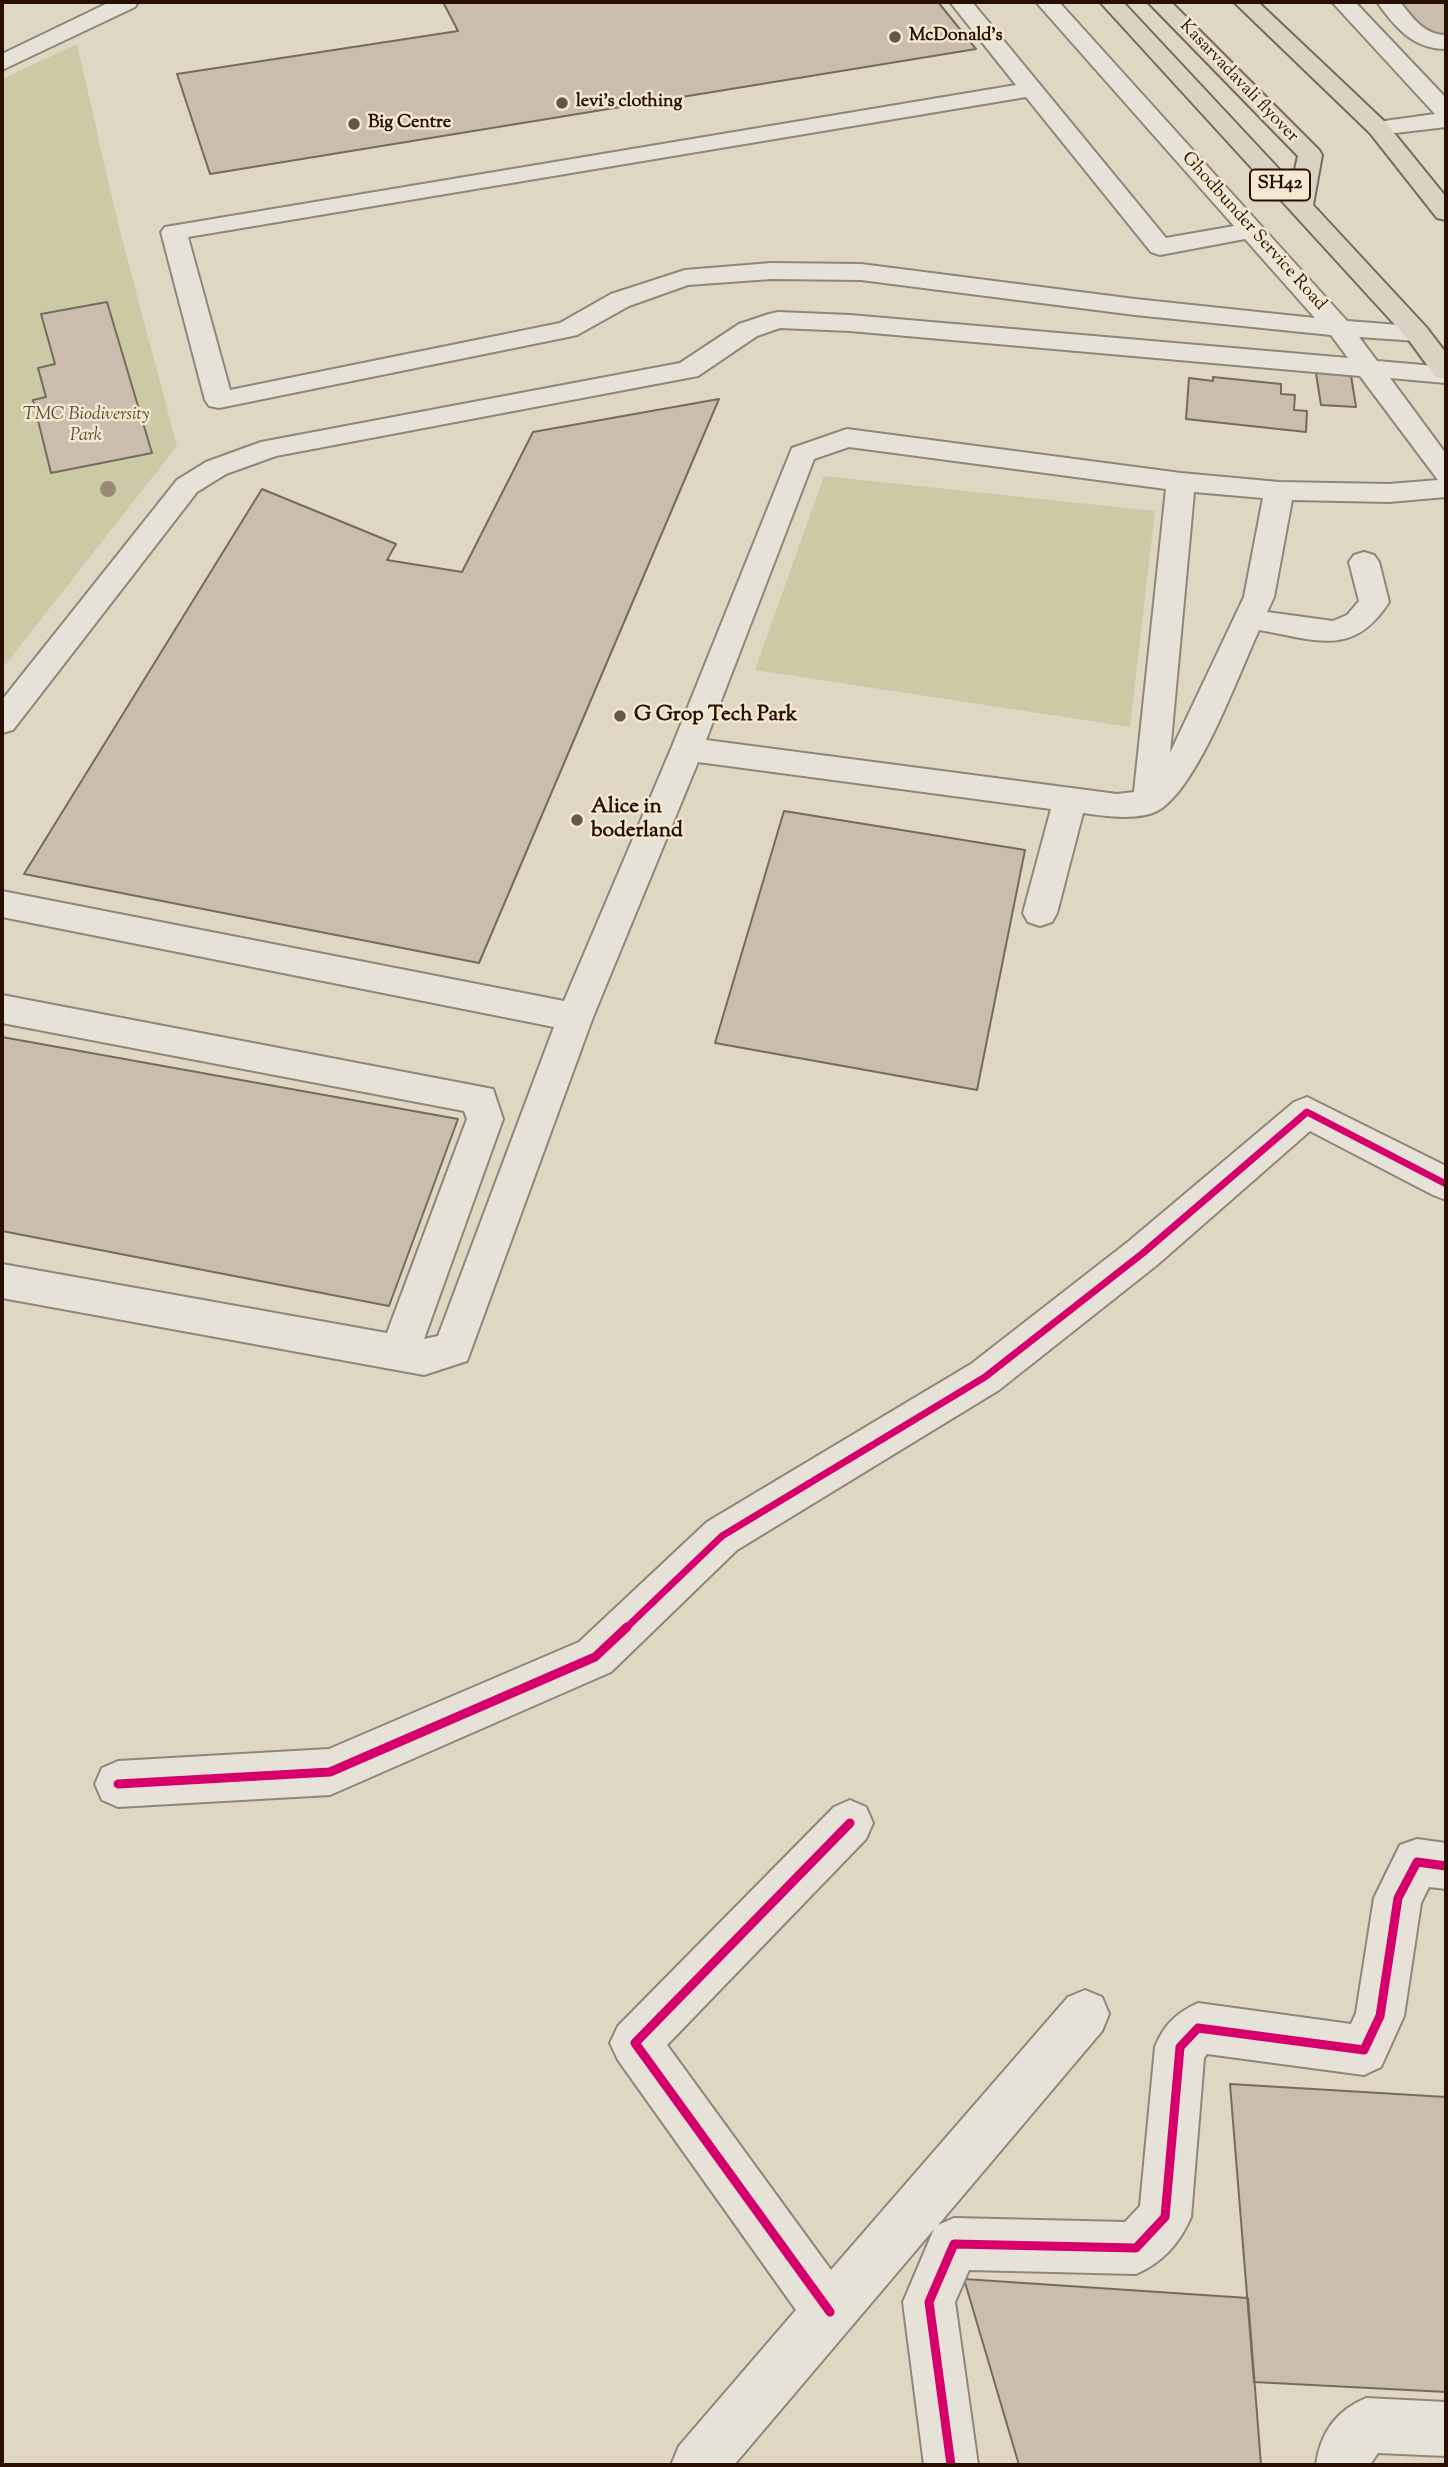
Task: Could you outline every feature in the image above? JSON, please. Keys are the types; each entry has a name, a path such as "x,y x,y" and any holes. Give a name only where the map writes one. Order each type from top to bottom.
{"main road":[{"name":"SH42","path":"1111,2 1417,333 1446,373"},
{"name":"Kasarvadavali flyover","path":"1159,2 1310,155 1300,207"},
{"path":"1245,2 1378,128 1446,213"}],"street":[{"path":"8,56 127,2"},
{"path":"961,2 1160,247 1252,230"},
{"name":"Ghodbunder Service Road","path":"1047,2 1339,328 1446,473"},
{"path":"1343,2 1446,112"},
{"path":"1388,2 1419,37 1426,41 1446,41"},
{"path":"1031,89 174,232 219,400 568,329 620,299 685,278 744,272 861,272 1135,307 1339,328 1417,333"},
{"path":"1378,128 1446,120"},
{"path":"2,722 187,486 222,464 271,448 688,370 748,330 778,320 850,323 1369,369 1446,373"},
{"path":"2,1282 424,1357 453,1349 575,1017 687,749 803,454 847,438 1181,482 1279,491 1389,493 1446,488"},
{"path":"1149,801 1181,482"},
{"path":"687,749 1117,806 1149,801 1176,774 1259,597 1279,491"},
{"path":"1249,620 1336,632 1358,622 1374,601 1364,562"},
{"path":"1040,913 1070,800"},
{"path":"2,904 575,1017"},
{"path":"2,1009 480,1099 485,1119 399,1353"},
{"path":"118,1784 330,1772 595,1657 722,1536 985,1377 1143,1253 1307,1112 1446,1184"},
{"path":"830,2312 635,2043 850,1823"},
{"path":"951,2465 929,2302 954,2244 1136,2248 1165,2217 1180,2047 1198,2028 1364,2050 1380,2016 1398,1898 1417,1862 1446,1866"},
{"path":"698,2465 1085,2014"},
{"path":"1343,2465 1345,2451 1366,2425 1446,2429"}],"green space":[{"name":"TMC Biodiversity Park","path":"77,44 118,224 177,446 2,669 2,79"},
{"path":"824,476 1155,511 1130,727 755,670"}],"building":[{"name":"Big Centre","path":"443,2 938,2 976,49 210,174 177,74 458,31"},
{"path":"1398,2 1446,2 1446,39 1433,41"},
{"path":"107,302 152,453 51,473 33,400 46,397 38,368 55,364 41,314"},
{"path":"1315,367 1350,369 1356,407 1321,405"},
{"path":"1213,377 1281,384 1281,394 1295,395 1294,410 1307,411 1306,432 1186,419 1189,378 1213,381"},
{"path":"719,399 479,963 24,874 262,489 396,544 387,560 462,572 533,432"},
{"path":"784,811 1025,850 977,1090 715,1043"},
{"path":"2,1037 458,1119 389,1306 2,1231"},
{"path":"1230,2084 1446,2097 1446,2392 1254,2382"},
{"path":"964,2279 1248,2298 1261,2465 1019,2465"}],"cycle path":[{"path":"118,1784 330,1772 595,1657 722,1536 985,1377 1143,1253 1307,1112 1446,1184"},
{"path":"830,2312 635,2043 850,1823"},
{"path":"951,2465 929,2302 954,2244 1136,2248 1165,2217 1180,2047 1198,2028 1364,2050 1380,2016 1398,1898 1417,1862 1446,1866"}],"place":[{"name":"McDonald's","path":"895,37"},
{"name":"levi's clothing","path":"562,103"},
{"name":"Big Centre","path":"354,124"},
{"name":"G Grop Tech Park","path":"620,716"},
{"name":"Alice in boderland","path":"577,820"}]}
